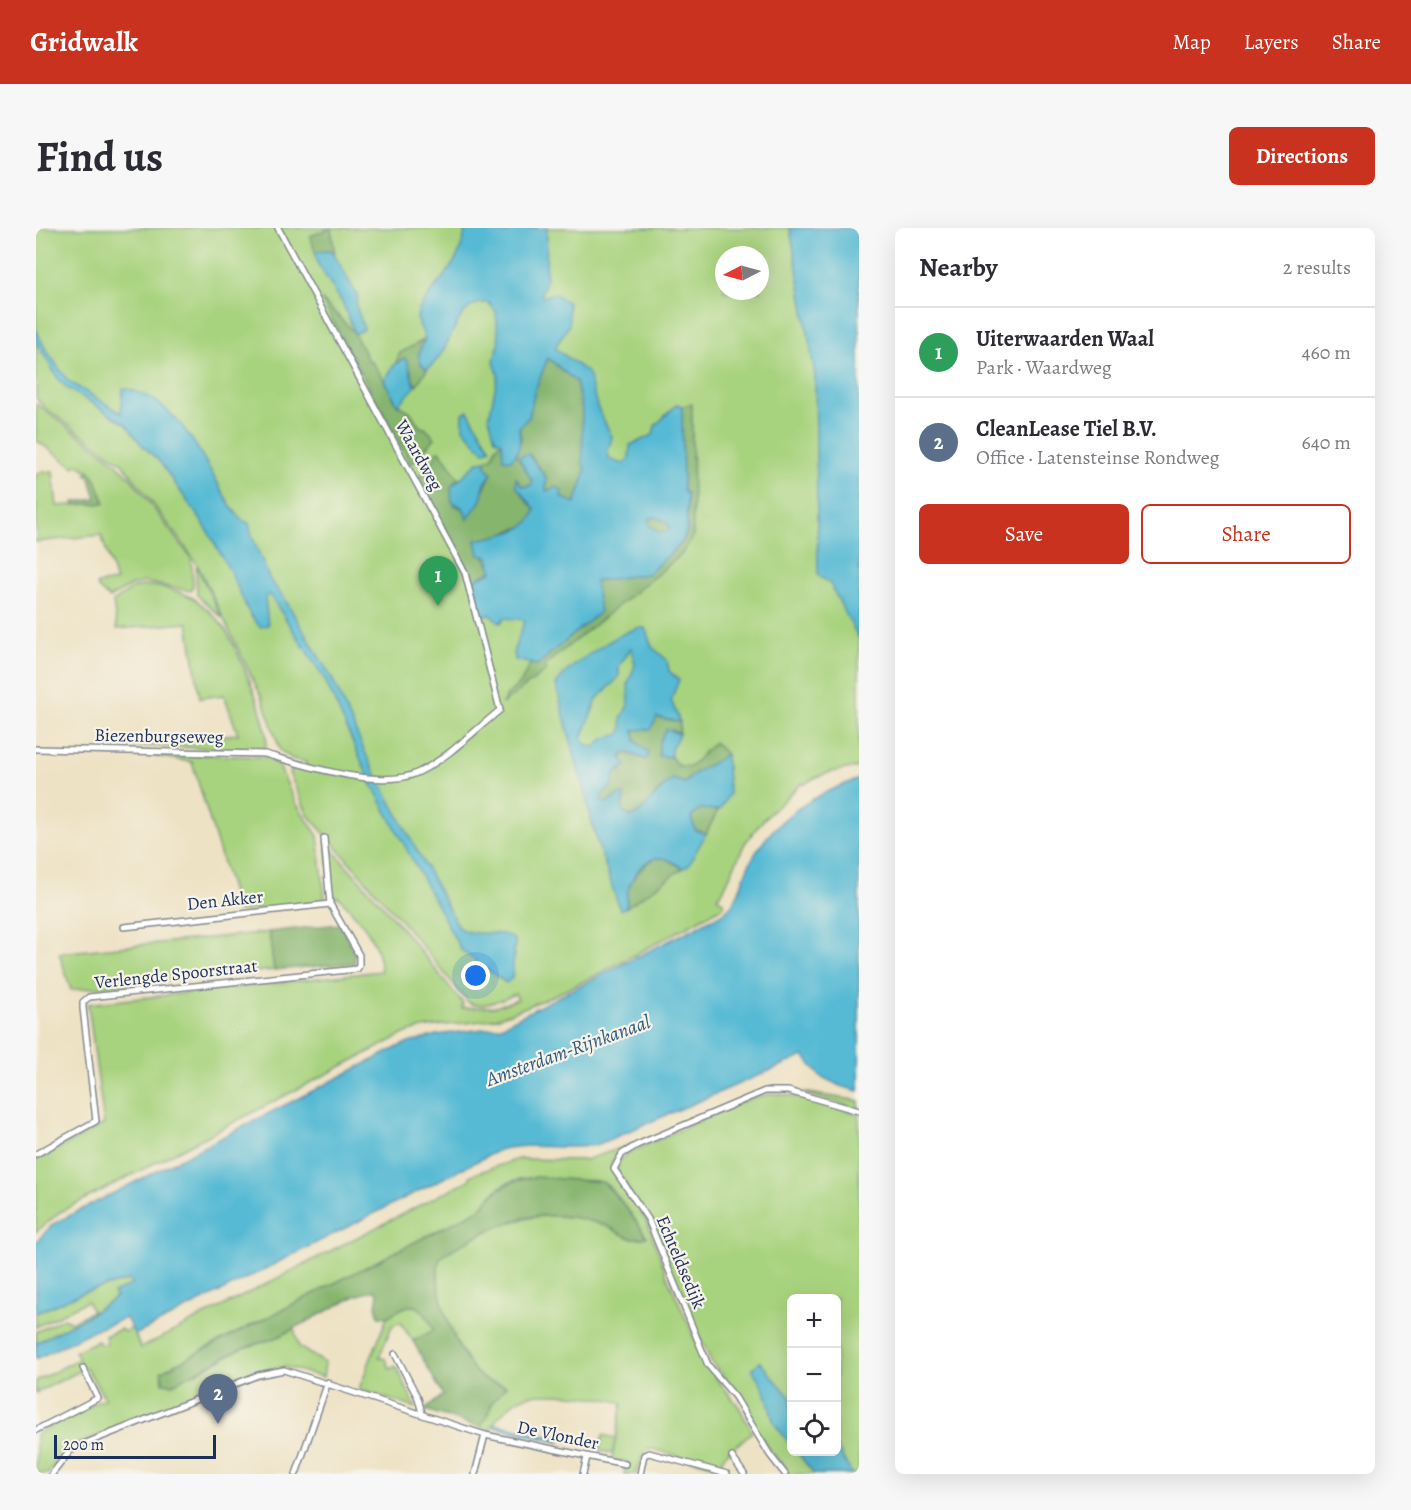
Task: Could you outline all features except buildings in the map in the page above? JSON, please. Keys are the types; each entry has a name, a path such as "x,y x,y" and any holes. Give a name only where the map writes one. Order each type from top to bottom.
{"street":[{"name":"Waardweg","path":"278,228 465,573 500,710"},
{"name":"Biezenburgseweg","path":"36,749 265,754 291,763 382,777 417,773 434,763 500,710"},
{"path":"324,838 330,904"},
{"name":"Den Akker","path":"124,927 330,904"},
{"name":"Verlengde Spoorstraat","path":"36,1154 96,1121 83,1002 89,997 353,970 359,966 359,955 330,904"},
{"name":"Echteldsedijk","path":"785,1474 770,1455 735,1397 708,1365 648,1219 614,1169 622,1154 638,1145 765,1091 788,1091 859,1111"},
{"path":"394,1354 418,1398 422,1413"},
{"path":"36,1430 99,1398 83,1368"},
{"name":"De Vlonder","path":"52,1474 70,1451 81,1445 258,1375 284,1370 327,1382 485,1435 624,1464"},
{"path":"296,1474 327,1382"},
{"path":"475,1474 485,1435"},
{"path":"640,1474 646,1454 727,1474"},
{"path":"582,1474 587,1457"},
{"path":"732,1457 744,1474"}],"green space":[{"path":"36,228 790,228 859,565 859,767 830,772 804,785 802,783 764,819 745,843 723,891 717,897 724,903 723,907 614,966 531,1005 478,1022 428,1027 404,1034 60,1212 36,1232 36,1160 104,1124 88,1004 381,971 376,949 367,931 339,897 332,897 326,843 385,908 463,1003 462,1008 495,1007 518,999 515,994 486,1004 469,1003 399,918 308,815 289,773 294,768 306,767 306,762 292,759 280,750 263,700 198,566 123,464 45,408 36,398"},
{"path":"331,228 335,254 331,250 315,251 310,236"},
{"path":"321,299 353,331 369,362 372,362 393,392 393,399 398,405 410,411 420,427 425,428 435,438 411,464"},
{"path":"425,339 421,346 428,368 416,386 405,358 395,364 400,353"},
{"path":"548,358 576,382 582,409 586,471 575,503 546,491 546,477 529,454 518,457 533,482 530,486 522,486 516,480 526,500 535,509 533,517 527,525 510,531 497,541 484,555 492,571 472,581 418,477 431,466 437,452 440,451 459,479 454,482 454,505 464,509 468,519 492,473 485,467 486,461 493,457 496,447 502,442 503,457 515,456 521,439 519,428 529,417 535,390"},
{"path":"36,404 109,457 130,477 191,558 193,585 191,591 144,582 132,585 109,598 98,588 97,584 116,581 101,535 36,542 36,473 53,471 57,506 105,503 92,473 77,464 74,467 36,440"},
{"path":"692,404 693,537 681,555 545,665 546,671 502,704 507,695 521,682 530,664 537,665 595,580 648,574 682,543 687,531 687,494 683,491 682,406"},
{"path":"88,470 96,481 105,503 75,505 74,502 96,499 90,478 86,474"},
{"path":"655,517 667,522 671,530 660,533 649,526 648,519"},
{"path":"197,567 222,618 197,595"},
{"path":"142,586 167,588 191,597 204,606 222,625 244,666 259,706 266,738 265,748 258,750 117,745 238,734 224,695 200,698 188,623 117,629 113,602 133,588"},
{"path":"656,717 680,722 679,734 672,730 659,756 671,757 677,765 690,767 714,742 726,754 685,783 673,779 667,783 644,809 632,817 624,813 622,806 624,798 619,795 608,803 600,801 602,795 613,785 615,773 621,771 621,757 625,752 645,759 648,752 635,741 634,730 655,722"},
{"path":"135,753 270,757 279,766 295,802 318,836 325,899 318,903 238,912 192,762"},
{"path":"700,809 718,810 706,834 695,830 691,817"},
{"path":"655,858 665,858 683,868 627,907 627,891 630,884 638,872"},
{"path":"340,924 353,950 355,963 274,970 269,932"},
{"path":"269,932 274,970 71,990 59,953"},
{"path":"795,1091 859,1101 859,1109"},
{"path":"775,1093 813,1100 859,1114 859,1474 789,1474 756,1431 739,1395 712,1363 673,1279 658,1237 617,1171 618,1163 626,1154 748,1099"},
{"path":"639,1142 616,1155 611,1169 647,1222 667,1276 707,1366 739,1407 752,1432 723,1457 720,1467 649,1448 643,1454 636,1474 624,1474 627,1462 612,1459 622,1403 602,1399 559,1394 526,1396 505,1410 489,1431 480,1427 490,1412 491,1404 506,1386 481,1377 463,1354 442,1303 438,1271 440,1258 487,1231 519,1220 553,1215 587,1219 624,1236 647,1237 607,1185 594,1181 531,1178 511,1181 491,1196 480,1209 162,1371 197,1373 238,1350 269,1340 294,1328 299,1347 325,1363 323,1377 286,1367 263,1371 76,1444 56,1461 48,1474 36,1473 36,1434 105,1398 86,1368 36,1393 36,1381 79,1359 75,1351 98,1341 101,1345 107,1344 105,1336 121,1329 124,1332 132,1328 141,1348 469,1180 471,1175 518,1159 585,1160"},
{"path":"537,1177 603,1182 625,1206 647,1237 632,1238 607,1226 582,1219 565,1216 534,1216 488,1231 440,1258 438,1271 442,1303 463,1354 481,1377 506,1386 491,1404 490,1412 480,1427 425,1410 443,1395 413,1341 434,1330 424,1313 415,1306 404,1308 387,1317 379,1316 376,1306 378,1294 375,1290 355,1296 278,1337 238,1350 173,1384 163,1383 162,1371 480,1209 492,1195 512,1182"},
{"path":"130,1280 133,1285 116,1294 117,1297 88,1316 36,1343 36,1332 64,1318 71,1322 92,1311 87,1301 36,1327 36,1313 84,1292"},
{"path":"407,1305 421,1309 435,1330 413,1341 400,1322 392,1326 379,1357 386,1359 390,1369 396,1366 416,1408 359,1389 387,1317"},
{"path":"603,1435 616,1438 612,1454 599,1450"}],"water":[{"path":"475,228 507,233 512,228 547,228 546,281 541,295 543,297 554,293 568,303 569,325 555,348 588,373 597,406 612,437 608,451 609,459 623,464 629,458 630,445 653,435 655,426 677,404 682,406 683,491 687,494 687,531 682,543 648,574 595,581 600,612 537,665 515,660 514,649 525,620 504,618 501,623 490,615 481,616 472,581 492,571 488,557 479,555 476,540 512,532 532,517 535,509 516,486 516,478 522,486 530,486 533,482 518,457 528,454 546,477 546,491 556,487 562,490 561,497 575,503 586,471 583,464 582,409 576,382 548,358 535,390 529,417 519,428 518,449 511,460 503,459 502,442 495,439 489,417 498,375 494,361 499,344 496,312 489,303 477,304 467,309 435,362 426,369 420,362 419,351 425,339 417,318 418,312 459,254 465,229","holes":["655,517 667,522 670,530 660,533 650,526 648,519"]},
{"path":"790,228 859,228 859,639 830,584 818,575 815,375"},
{"path":"332,250 358,297 356,305 364,329 355,334 343,304 318,264 315,251"},
{"path":"36,329 45,348 68,381 121,413 123,388 143,394 176,418 189,435 232,508 242,520 249,523 270,580 283,596 333,680 369,761 459,928 473,933 502,934 515,940 512,978 506,983 461,950 371,783 324,678 272,598 268,595 265,597 268,625 260,627 250,615 232,575 205,526 159,461 140,443 126,424 67,388 59,380 36,342"},
{"path":"405,358 416,386 398,405 384,381 394,365"},
{"path":"468,411 491,449 484,452 463,428 463,413"},
{"path":"486,461 486,467 492,473 484,485 481,500 467,520 464,509 452,501 451,487 478,462"},
{"path":"645,628 652,647 667,660 669,671 679,680 671,700 680,722 657,717 651,729 634,730 635,741 648,752 648,758 625,752 621,757 626,766 615,773 613,785 602,795 601,801 608,803 619,795 624,795 622,806 624,813 632,817 644,809 667,783 673,779 685,783 694,774 726,754 729,794 720,810 700,809 691,817 695,830 706,834 688,866 683,868 664,858 650,860 638,870 630,884 627,907 620,910 597,841 556,685 580,661 629,631","holes":["631,648 635,665 628,683 629,703 621,719 620,734 605,738 595,747 587,745 582,738 597,699 619,677 619,666"]},
{"path":"666,729 679,734 671,750 671,757 659,756 659,743"},
{"name":"Amsterdam-Rijnkanaal","path":"859,779 859,1091 840,1086 820,1076 804,1056 599,1144 574,1147 524,1146 499,1150 135,1335 126,1318 94,1330 36,1359 36,1343 87,1316 116,1297 113,1293 133,1284 130,1280 84,1292 36,1313 36,1242 53,1224 402,1045 436,1035 499,1027 720,915 736,898 747,868 761,845 784,820 811,800"},
{"path":"760,1362 787,1393 787,1440 774,1423 766,1394 752,1368"},
{"path":"495,1424 561,1438 560,1442 494,1427"},
{"path":"841,1454 852,1474 814,1474 800,1456"}],"place":[{"name":"Uiterwaarden Waal","path":"438,606"},
{"name":"CleanLease Tiel B.V.","path":"218,1424"}]}
